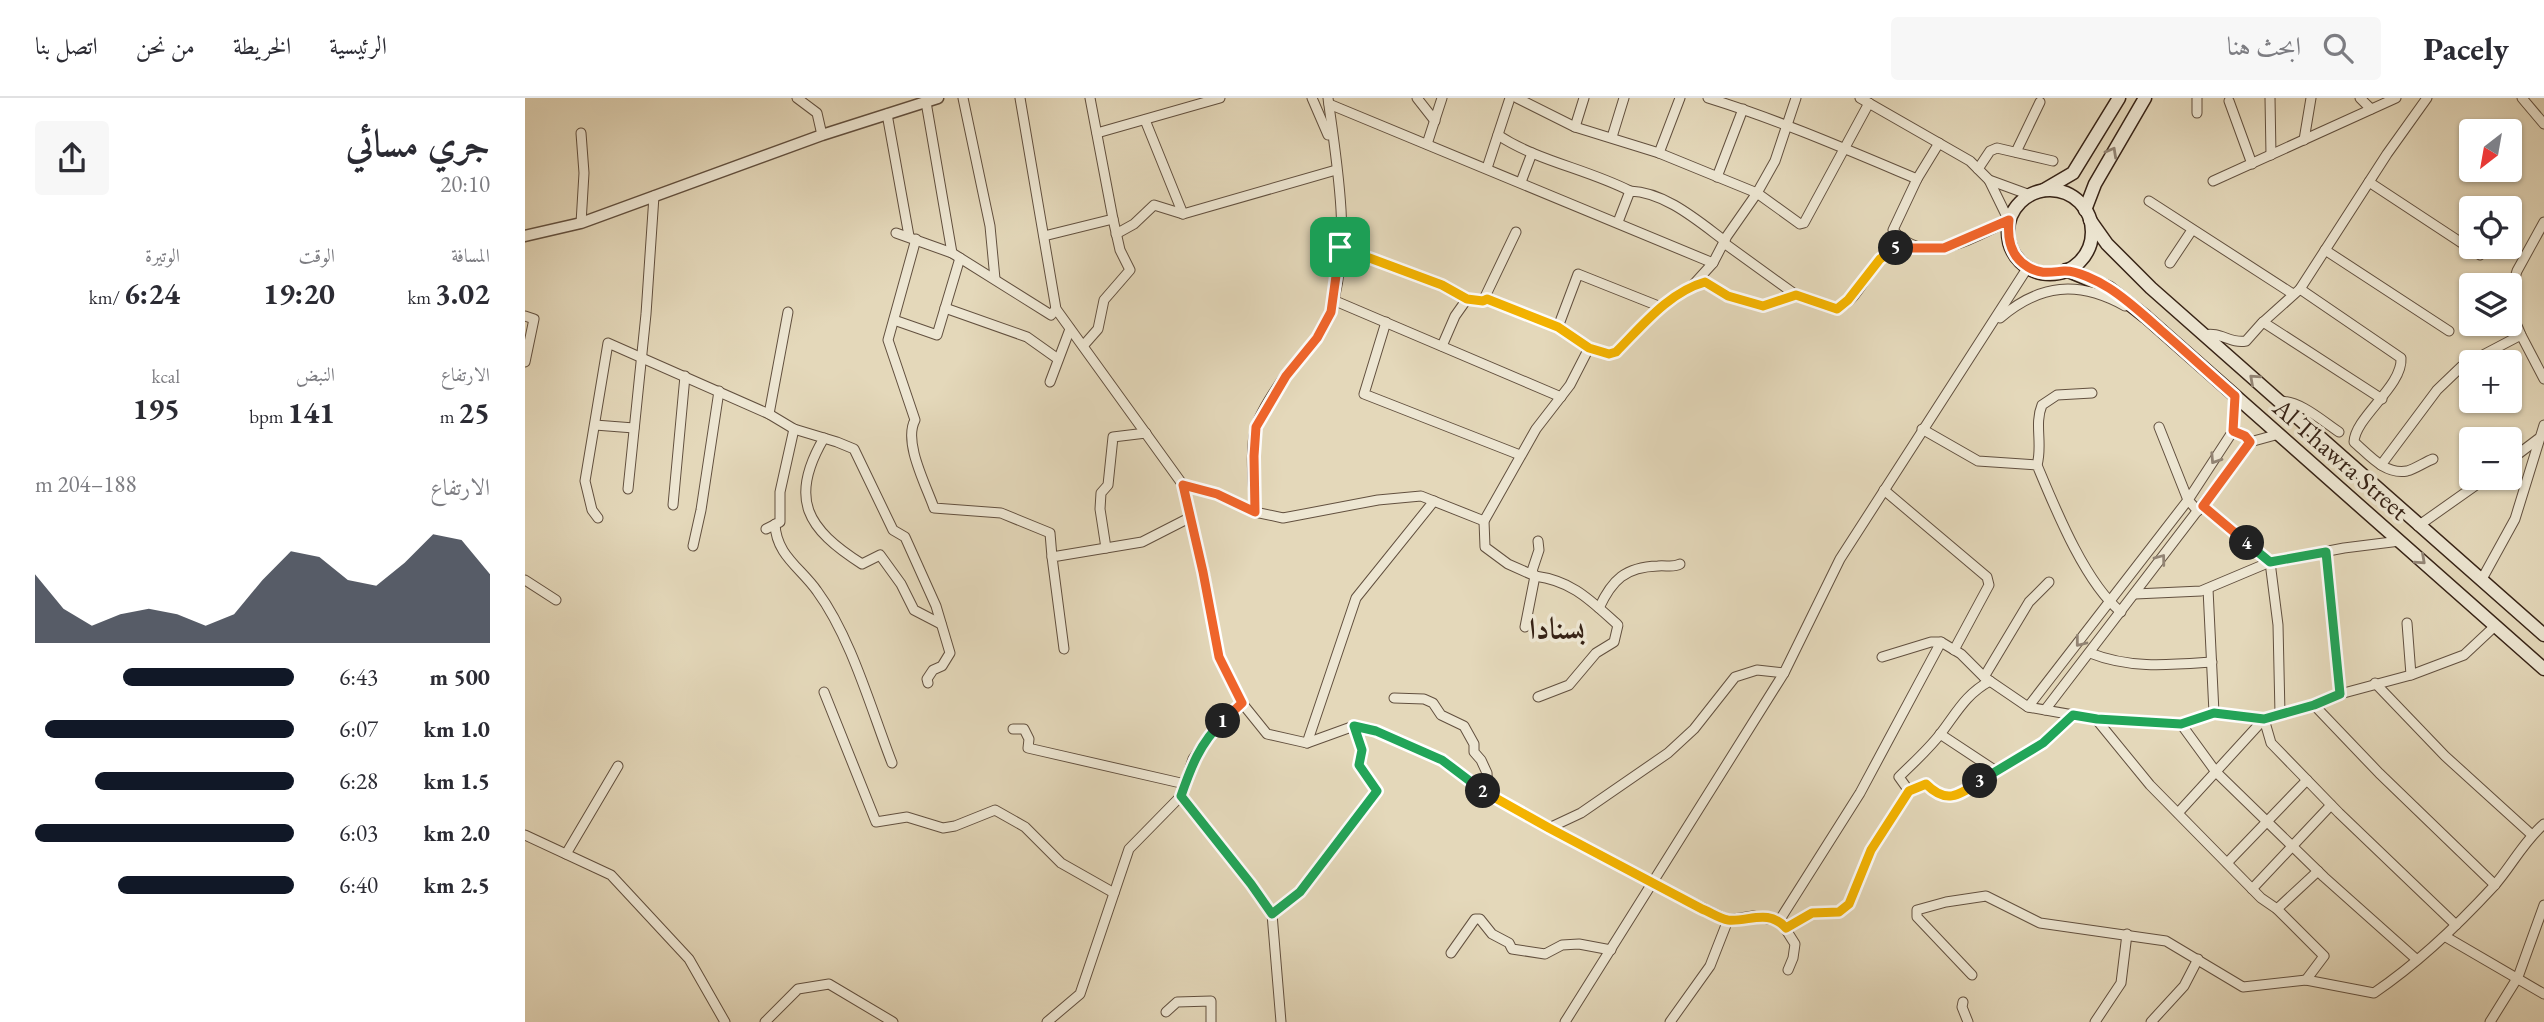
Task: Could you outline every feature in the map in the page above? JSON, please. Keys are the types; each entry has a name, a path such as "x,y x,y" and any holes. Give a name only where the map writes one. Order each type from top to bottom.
{"main road":[{"path":"2119,98 2073,173 2021,201 2009,220 2011,247 2028,267 2053,273 2077,264 2085,255 2092,232 2088,215 2095,184 2145,98"},
{"path":"2044,190 2068,194 2088,215"},
{"name":"Al Thawra Street","path":"2088,215 2107,244 2151,288 2544,635"},
{"name":"Al Thawra Street","path":"2066,270 2109,288 2146,317 2544,669"}],"street":[{"path":"797,98 817,113 822,135"},
{"path":"525,236 581,223 822,135 920,101 938,98"},
{"path":"963,98 990,226 995,279"},
{"path":"1020,98 1056,309 1183,485 1219,657 1242,703 1267,734 1307,743 1354,726 1376,731 1442,760 1488,794 1653,884 1728,920 1753,916 1783,925 1812,913 1839,912 1849,904 1871,850 1909,791 1926,784 1934,792 1948,797 1963,793 2043,743 2073,715"},
{"path":"1083,346 1098,329 1104,300 1130,270 1116,234 1090,98"},
{"path":"1097,133 1220,98"},
{"path":"1312,98 1333,146"},
{"path":"1328,101 1338,98"},
{"path":"1417,98 1434,121"},
{"path":"1427,144 1442,98"},
{"path":"1487,168 1510,98"},
{"path":"1497,135 1532,153 1674,206 1796,295 1837,309 1848,300 1880,259 1898,247 1944,248 2009,220 1989,180 1970,161 1864,100 1844,148 1804,223 1796,222 1757,193 1659,153 1575,127 1529,100 1517,98"},
{"path":"1575,127 1584,98"},
{"path":"1612,137 1624,98"},
{"path":"1659,153 1680,98"},
{"path":"1708,98 1844,148 1917,179"},
{"path":"1340,247 1442,285 1467,299 1487,299 1558,327 1589,348 1609,354 1616,352 1661,307 1693,285 1713,263 1776,161 1796,98"},
{"path":"2197,98 2197,113"},
{"path":"2270,98 2270,155"},
{"path":"2304,140 2311,98"},
{"path":"2361,98 2371,109"},
{"path":"2213,181 2371,109 2382,101 2396,98"},
{"path":"2204,335 2213,333 2230,341 2246,341 2297,291 2427,98"},
{"path":"2522,98 2544,124"},
{"path":"894,320 937,335 956,256 920,101"},
{"path":"1255,512 1256,427 1286,376 1317,338 1331,312 1343,214 1328,101"},
{"path":"1328,101 1713,263"},
{"path":"2229,101 2252,164"},
{"path":"2016,152 2040,102"},
{"path":"1717,177 1743,109"},
{"path":"887,114 913,237 888,340 915,420 910,429 916,462 934,508 1001,513 1049,533 1064,649"},
{"path":"1145,120 1182,214"},
{"path":"581,133 584,173 581,223"},
{"path":"1913,247 1901,240 1893,230 1917,179 1939,142"},
{"path":"1978,169 1990,151 1997,148 2053,161"},
{"path":"1521,182 1532,153"},
{"path":"1116,234 1134,224 1154,205 1182,214 1336,170"},
{"path":"1989,180 2030,195"},
{"path":"2369,182 2459,241"},
{"path":"1618,222 1630,191"},
{"path":"628,489 654,196"},
{"path":"2149,201 2401,358 2399,369 2354,442 2381,465 2407,471 2433,459"},
{"path":"1044,236 1113,219"},
{"path":"2516,273 2544,222"},
{"path":"2170,263 2192,230"},
{"path":"1483,301 1517,232"},
{"path":"896,233 913,237 956,256 1051,315 1056,309"},
{"path":"2325,250 2449,331"},
{"path":"1565,1022 1784,673 1840,559 2028,267"},
{"path":"1558,327 1578,274 1661,307"},
{"path":"1693,285 1705,282 1728,296 1763,306 1796,295"},
{"path":"1993,324 2025,300 2048,290 2064,288 2098,294 2146,317"},
{"path":"1442,346 1455,316 1467,299"},
{"path":"1333,300 1561,397"},
{"path":"945,308 1027,337 1058,359"},
{"path":"769,414 788,312"},
{"path":"525,316 534,319 525,362"},
{"path":"1386,322 1364,394 1520,455"},
{"path":"2263,322 2382,399"},
{"path":"1050,382 1070,329"},
{"path":"2381,465 2437,390 2462,366 2519,336"},
{"path":"2522,336 2544,379"},
{"path":"599,518 592,510 585,481 608,343 769,414 794,429 854,449 893,530 905,537 936,606 950,653 942,666 933,670 927,679 928,683"},
{"path":"1538,697 1569,685 1595,653 1614,642 1618,625 1583,593 1508,564 1485,547 1484,521 1520,455 1570,385 1589,348"},
{"path":"673,505 685,376"},
{"path":"693,546 719,391"},
{"path":"2092,393 2057,395 2042,405 2039,419 2041,450 2037,465 2089,573 2109,603 2121,612"},
{"path":"2028,707 2187,500 2233,431 2235,396"},
{"path":"2279,401 2288,401 2303,408 2339,432"},
{"path":"595,425 634,428"},
{"path":"2482,579 2515,519 2544,425"},
{"path":"2159,427 2187,500 2270,562 2278,625 2280,715"},
{"path":"794,429 780,492 780,522 771,527 784,553 817,590 848,647 892,763"},
{"path":"1922,429 1978,461 2037,465"},
{"path":"2233,431 2245,436 2250,442"},
{"path":"1106,548 1100,509 1101,493 1108,485 1113,437 1146,433"},
{"path":"2045,710 2250,442 2279,434"},
{"path":"824,438 808,472 806,505 817,529 836,548 862,564 880,555 901,584 914,610 941,624"},
{"path":"2522,451 2538,439"},
{"path":"1183,485 1217,494 1255,512 1283,518 1378,500 1421,496 1484,521"},
{"path":"1884,490 1987,577 1989,585 1954,650"},
{"path":"2418,526 2469,490"},
{"path":"1307,743 1356,598 1434,501"},
{"path":"1052,557 1142,542 1191,517"},
{"path":"1525,627 1535,576 1532,571 1539,550 1538,541"},
{"path":"2135,594 2201,592 2270,562 2400,541"},
{"path":"2326,552 2340,694"},
{"path":"1599,608 1609,587 1630,570 1680,564"},
{"path":"525,580 556,600"},
{"path":"1909,791 1899,777 1940,734 1963,700 1987,679 2029,602 2049,582"},
{"path":"2208,589 2214,713"},
{"path":"2407,624 2411,675"},
{"path":"1882,657 1931,642 1941,642 1987,679 2028,707 2097,719 2181,724 2214,713 2264,719 2314,705 2375,683 2411,675 2464,655 2495,626"},
{"path":"1783,925 1796,898 1860,793 1941,642"},
{"path":"2089,653 2130,665 2211,662"},
{"path":"1549,828 1581,813 1668,753 1694,729 1735,677 1757,670 1784,673"},
{"path":"2375,683 2445,756 2532,835"},
{"path":"824,692 876,822 907,817 943,828 995,810 1025,828 1061,863 1114,893"},
{"path":"1394,698 1424,699 1433,703 1441,715 1464,726 1487,773 1488,794"},
{"path":"1047,1022 1080,994 1129,849 1181,796 1193,759 1212,732 1242,703"},
{"path":"2314,705 2387,782 2495,885"},
{"path":"2097,719 2150,785 2252,889 2277,909 2324,957 2306,980"},
{"path":"2178,813 2264,719"},
{"path":"2264,719 2271,743 2331,805 2456,925"},
{"path":"2181,724 2216,772 2318,871 2416,959"},
{"path":"1272,914 1300,892 1377,791 1359,765 1362,750 1354,726"},
{"path":"1013,729 1024,729 1029,738 1028,748 1185,784"},
{"path":"1940,734 1996,771"},
{"path":"566,854 618,766"},
{"path":"2227,863 2307,780"},
{"path":"1181,796 1272,914 1281,1022"},
{"path":"2252,889 2331,805"},
{"path":"1972,975 1917,917 1916,910 1986,896 2040,923 2166,941 2243,986 2306,980 2374,993 2447,937 2495,885 2532,835 2544,824"},
{"path":"525,835 611,876 689,958 725,1022"},
{"path":"2277,909 2318,871"},
{"path":"2490,1022 2518,977 2544,905"},
{"path":"1451,953 1475,919 1481,919 1492,934 1509,943 1512,949 1545,954 1562,945 1579,944 1611,950"},
{"path":"1670,1022 1710,966 1728,920"},
{"path":"1783,925 1795,944 1788,970"},
{"path":"2095,1022 2120,983 2127,934"},
{"path":"2447,937 2544,994"},
{"path":"2151,1022 2185,986 2198,960"},
{"path":"765,1022 798,989 829,984 893,1022"},
{"path":"1166,1012 1177,1002 1211,1001 1211,1022"},
{"path":"1963,1002 1962,1007 1968,1022"}],"district":[{"name":"بسنادا","path":"1557,629"}],"route":[{"path":"2009,220 2011,247 2028,267 2040,272 2066,270 2109,288 2235,396 2233,431 2239,432 2250,442 2203,506 2270,562 2326,552 2340,694 2314,705 2264,719 2214,713 2181,724 2073,715 2043,743 1963,793 1948,797 1934,792 1926,784 1909,791 1871,850 1849,904 1839,912 1812,913 1786,928 1779,921 1753,916 1728,920 1702,909 1488,794 1442,760 1376,731 1354,726 1362,750 1359,765 1377,791 1300,892 1272,914 1181,796 1193,759 1212,732 1242,703 1219,657 1183,485 1217,494 1255,512 1256,427 1286,376 1317,338 1331,312 1340,247 1442,285 1467,299 1487,299 1558,327 1589,348 1609,354 1616,352 1661,307 1693,285 1705,282 1728,296 1763,306 1796,295 1837,309 1843,306 1880,259 1898,247 1944,248 2009,220"}]}
